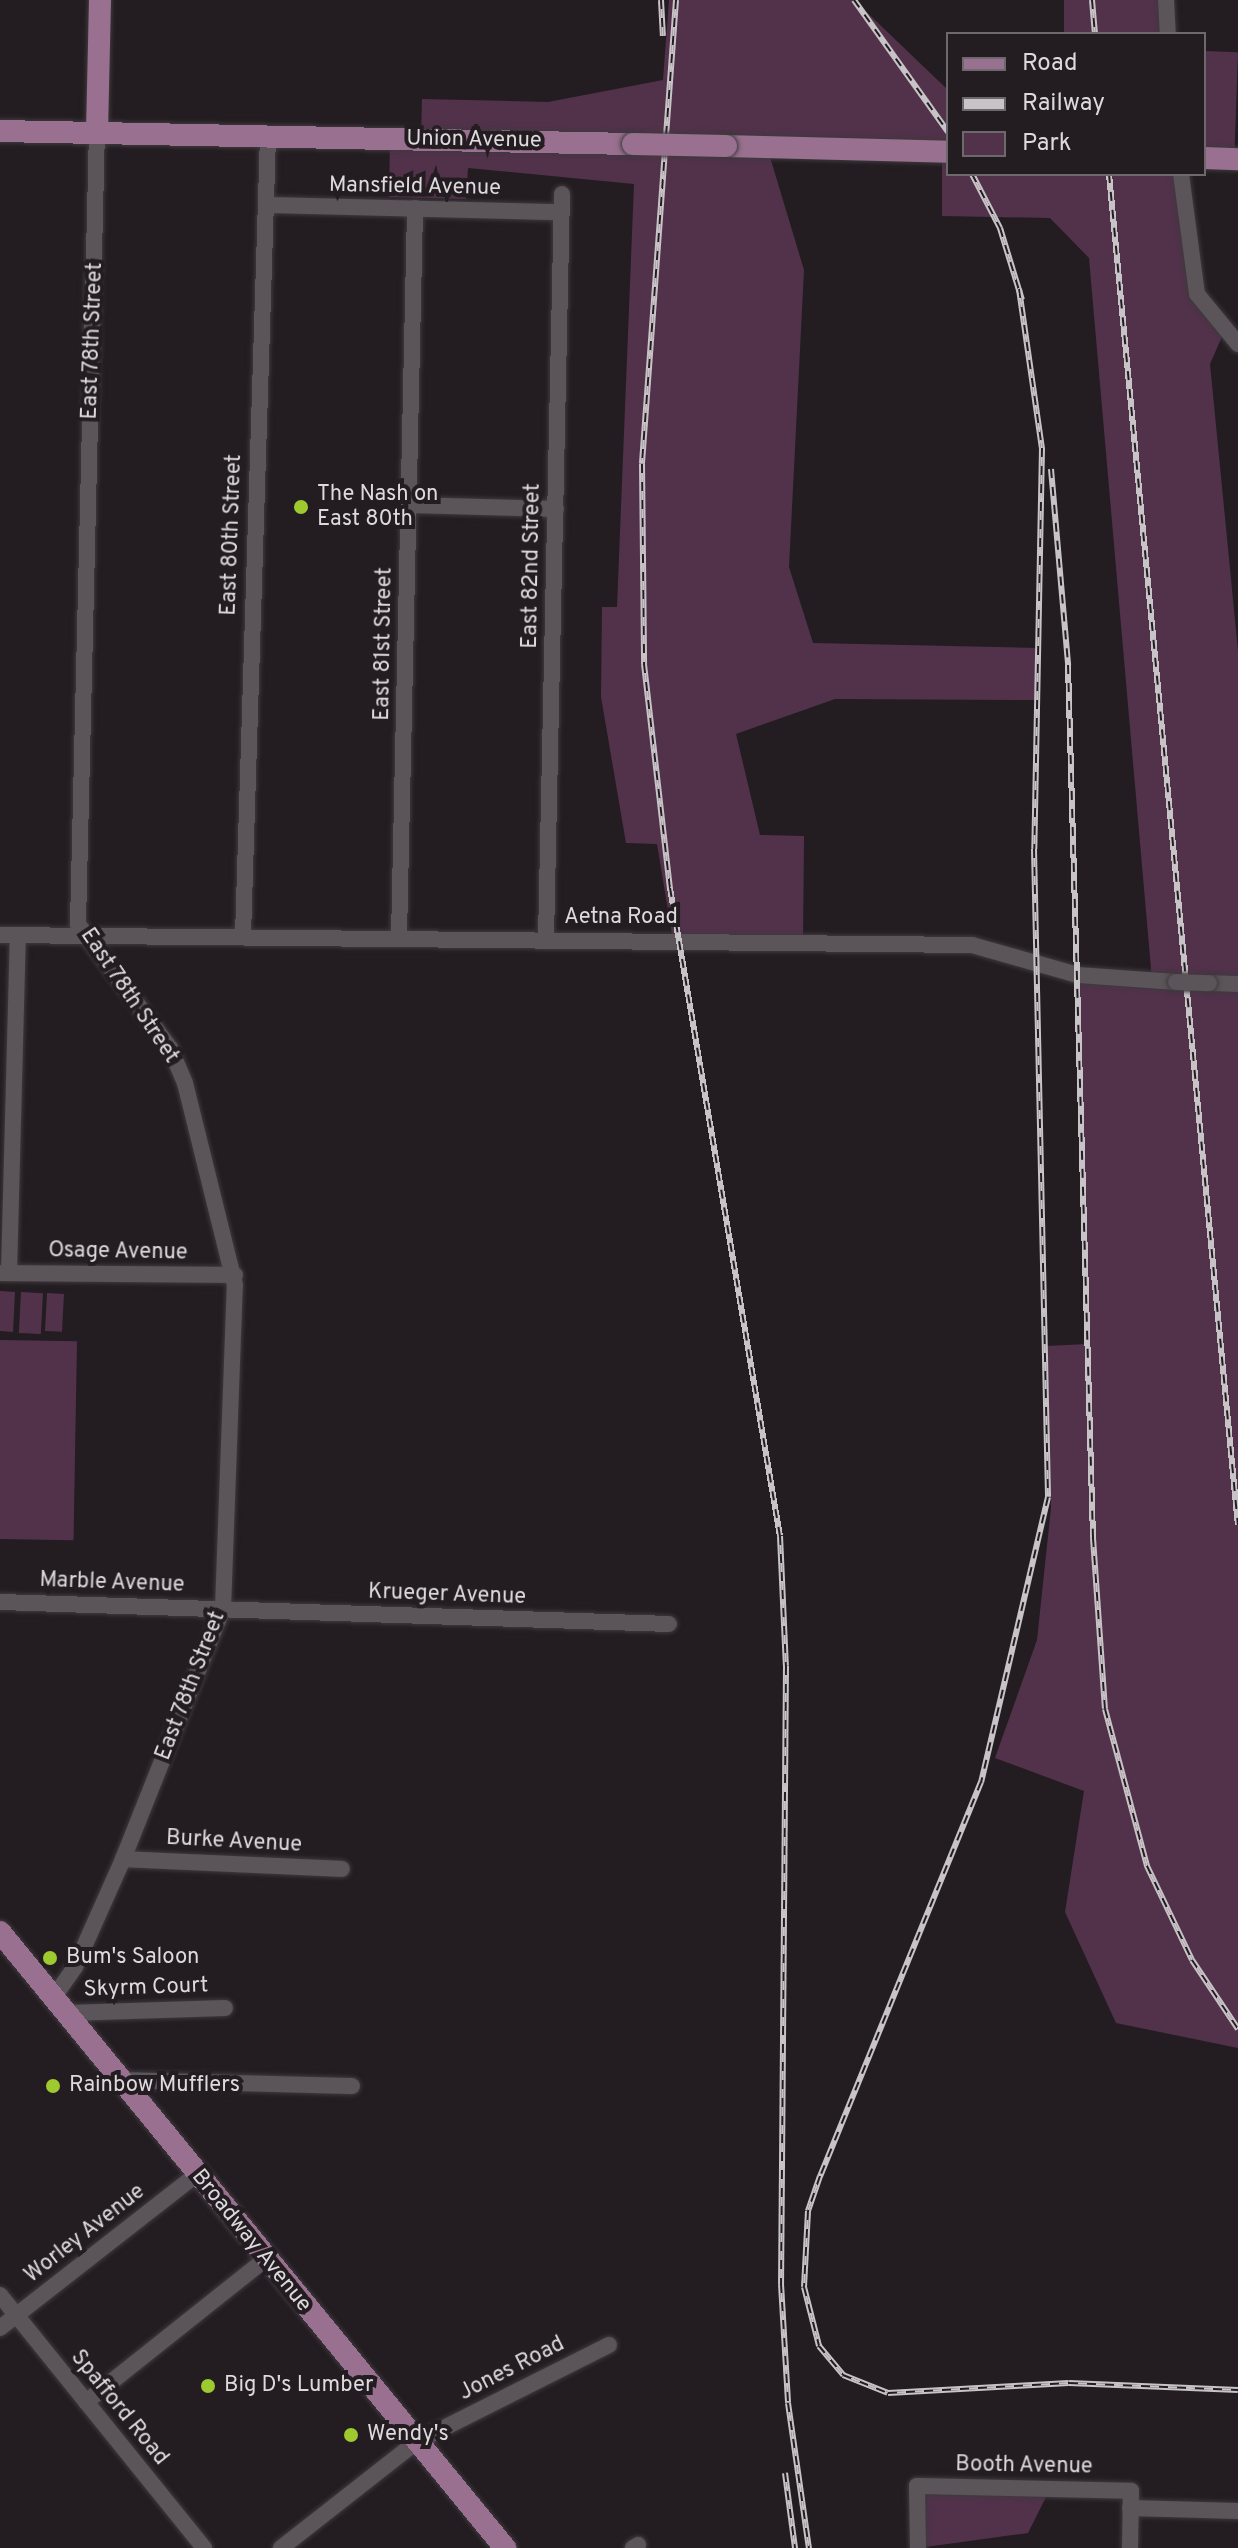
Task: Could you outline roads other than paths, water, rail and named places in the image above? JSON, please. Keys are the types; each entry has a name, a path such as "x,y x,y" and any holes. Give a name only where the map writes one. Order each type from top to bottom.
{"main road":[{"name":"East 78th Street","path":"97,132 100,0"},
{"name":"Union Avenue","path":"0,131 946,152"},
{"path":"1206,158 1238,159"},
{"name":"Broadway Avenue","path":"0,1932 196,2175 505,2548"}],"street":[{"path":"1166,0 1168,32"},
{"name":"East 78th Street","path":"61,2005 223,1608 235,1275 185,1083 170,1048 78,924 97,132"},
{"name":"East 80th Street","path":"243,936 268,136"},
{"path":"1181,176 1197,294 1238,344"},
{"name":"East 82nd Street","path":"546,939 562,194"},
{"name":"Mansfield Avenue","path":"267,205 562,212"},
{"name":"East 81st Street","path":"399,937 415,208"},
{"path":"409,505 556,509"},
{"name":"Aetna Road","path":"0,935 972,945 1078,975 1238,984"},
{"path":"4,1273 18,936"},
{"name":"Osage Avenue","path":"4,1273 235,1275"},
{"name":"Marble Avenue","path":"0,1602 223,1608"},
{"name":"Krueger Avenue","path":"223,1608 669,1624"},
{"name":"Burke Avenue","path":"123,1859 342,1869"},
{"name":"Skyrm Court","path":"61,2005 225,2008"},
{"path":"119,2080 352,2086"},
{"name":"Worley Avenue","path":"0,2328 196,2175"},
{"path":"86,2402 266,2259"},
{"name":"Spafford Road","path":"0,2295 204,2548"},
{"name":"Jones Road","path":"281,2548 416,2442 609,2345"},
{"name":"Booth Avenue","path":"918,2548 917,2486 1131,2499 1238,2511"},
{"path":"1130,2548 1131,2499"}],"railway":[{"path":"661,0 663,36"},
{"path":"676,0 642,464 644,664 670,888 780,1536 786,1666 781,2284 788,2403 809,2548"},
{"path":"854,0 946,129"},
{"path":"1092,0 1095,32"},
{"path":"973,176 1000,228 1022,300"},
{"path":"1109,176 1238,1525"},
{"path":"1019,289 1042,448 1034,849 1048,1497 981,1782 820,2176 808,2211 804,2287 819,2346 843,2375 888,2393 1069,2383 1238,2390"},
{"path":"1051,469 1068,665 1093,1538 1105,1709 1147,1866 1192,1960 1238,2029"},
{"path":"785,2473 795,2548"}],"place":[{"name":"The Nash on East 80th","path":"301,507"},
{"name":"Bum's Saloon","path":"50,1958"},
{"name":"Rainbow Mufflers","path":"53,2086"},
{"name":"Big D's Lumber","path":"208,2386"},
{"name":"Wendy's","path":"351,2435"}]}
